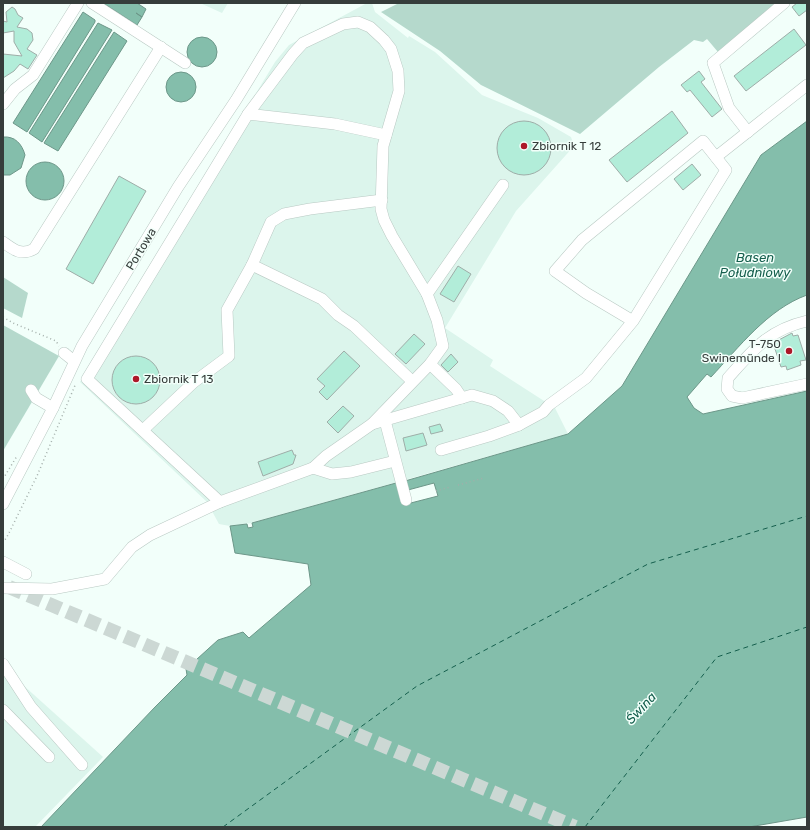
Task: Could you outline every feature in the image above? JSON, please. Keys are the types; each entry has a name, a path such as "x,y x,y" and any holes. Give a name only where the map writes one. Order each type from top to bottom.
{"street":[{"path":"3,104 15,89 33,75 78,3"},
{"path":"92,3 185,63"},
{"name":"Portowa","path":"3,504 54,408 74,361 178,187 236,100 295,3"},
{"path":"748,132 729,108 713,63 784,3"},
{"path":"3,588 52,589 105,579 132,547 150,535 220,502 313,468 326,456 384,416 412,381 430,364 443,346 437,320 427,294 384,220 382,200 383,146 399,91 398,71 391,49 384,40 370,27 358,22 343,24 331,28 303,43 293,54 248,114 87,379 220,502"},
{"path":"3,242 18,252 26,253 34,249 161,47"},
{"path":"716,157 807,85"},
{"path":"248,114 335,124 386,135"},
{"path":"441,450 489,436 519,424 543,412 549,405 586,378 633,321 726,170 703,141 582,240 555,271 586,293 633,321"},
{"path":"427,294 503,185"},
{"path":"143,430 194,382 229,356 227,310 252,264 271,222 277,218 310,209 382,200"},
{"path":"252,264 322,299 338,315 354,326 412,381"},
{"path":"807,320 773,333 759,344 728,378 727,389 732,396 742,398 807,384"},
{"path":"64,353 74,361"},
{"path":"430,364 456,389 462,398"},
{"path":"31,390 36,398 54,408"},
{"path":"384,416 472,395 493,401 508,411 519,424"},
{"path":"384,416 406,500"},
{"path":"313,468 332,474 351,472 395,460"},
{"path":"3,562 26,574"},
{"path":"3,664 6,680 82,765"},
{"path":"3,710 49,757"}],"path":[{"path":"3,317 56,342 64,353"},
{"path":"458,485 484,478"},
{"path":"436,491 450,487"}],"shaded area":[{"path":"200,3 228,3 222,13"},
{"path":"367,3 372,3 375,12 408,38 409,36 435,52 482,95 538,118 571,137 574,146 516,211 445,328 493,360 490,366 555,408 568,434 252,523 230,526 219,524 207,502 80,382 275,62 289,45"},
{"path":"399,3 776,3 718,52 707,39 703,42 694,40 659,67 580,134 481,85 440,51 381,12"},
{"path":"3,277 28,293 22,318 3,308"},
{"path":"3,325 59,356 3,451"},
{"path":"3,667 103,757 35,827 3,827"}],"water":[{"path":"103,3 137,3 146,9 137,25"},
{"path":"83,12 95,20 95,22 27,132 13,123"},
{"path":"98,23 112,30 42,142 29,133"},
{"path":"114,32 127,41 58,151 44,143"},
{"path":"202,37 212,42 217,52 212,62 202,67 192,62 187,52 192,42"},
{"path":"181,72 191,77 196,87 191,97 181,102 171,97 166,87 171,77"},
{"path":"807,121 807,295 793,301 767,319 743,342 711,377 707,374 687,397 694,408 703,414 807,391 807,817 749,827 41,827 187,675 186,669 218,640 243,632 249,638 311,585 308,564 235,553 230,526 247,524 248,528 253,527 252,523 396,483 403,505 438,496 434,483 408,490 405,481 568,434 622,386 761,155"},
{"path":"3,137 14,139 20,144 25,155 21,168 10,175 3,175"},
{"path":"41,162 49,162 59,167 63,174 63,188 59,195 49,200 41,200 31,195 29,192 26,185 26,177 31,167 34,165"}],"building":[{"path":"797,3 807,3 807,10 799,16 792,7"},
{"path":"12,7 18,15 23,18 17,27 27,29 32,33 33,40 27,49 37,55 28,69 20,64 14,71 3,78 3,54 22,56 14,42 14,31 3,33 3,21 7,22 6,12"},
{"path":"794,29 806,45 746,91 734,76"},
{"path":"699,71 705,79 701,82 722,109 712,117 690,90 687,92 681,85"},
{"path":"672,111 688,133 627,182 609,160"},
{"name":"Zbiornik T 12","path":"519,121 529,121 539,125 547,133 551,143 551,153 547,163 539,171 529,175 519,175 509,171 501,163 497,153 497,143 501,133 509,125"},
{"path":"692,164 701,175 683,190 674,179"},
{"path":"119,176 146,191 93,284 66,269"},
{"path":"458,266 471,274 454,302 440,294"},
{"name":"T-750 Swinemünde I","path":"792,333 793,336 798,335 806,360 800,361 801,365 787,370 786,366 781,367 773,343"},
{"path":"414,334 425,344 406,364 395,354"},
{"path":"344,351 360,366 327,400 319,392 325,386 317,379"},
{"path":"451,354 458,362 448,372 441,365"},
{"name":"Zbiornik T 13","path":"131,356 141,356 150,360 156,366 160,375 160,385 156,394 150,400 141,404 131,404 122,400 116,394 112,385 112,375 116,366 122,360"},
{"path":"343,406 354,416 338,433 327,422"},
{"path":"440,424 443,431 431,434 429,427"},
{"path":"423,433 427,445 406,451 403,438"},
{"path":"292,450 294,455 296,455 293,464 263,476 258,462"}],"ferry route":[{"path":"223,827 417,686 648,564 807,516"},
{"path":"585,827 717,657 807,627"}],"tunnel":[{"path":"9,587 575,827"}],"place":[{"name":"Zbiornik T 12","path":"524,146"},
{"name":"T-750 Swinemünde I","path":"789,351"},
{"name":"Zbiornik T 13","path":"136,379"}],"water label":[{"name":"Basen Południowy","path":"755,264"},
{"name":"Świna","path":"641,708"}]}
